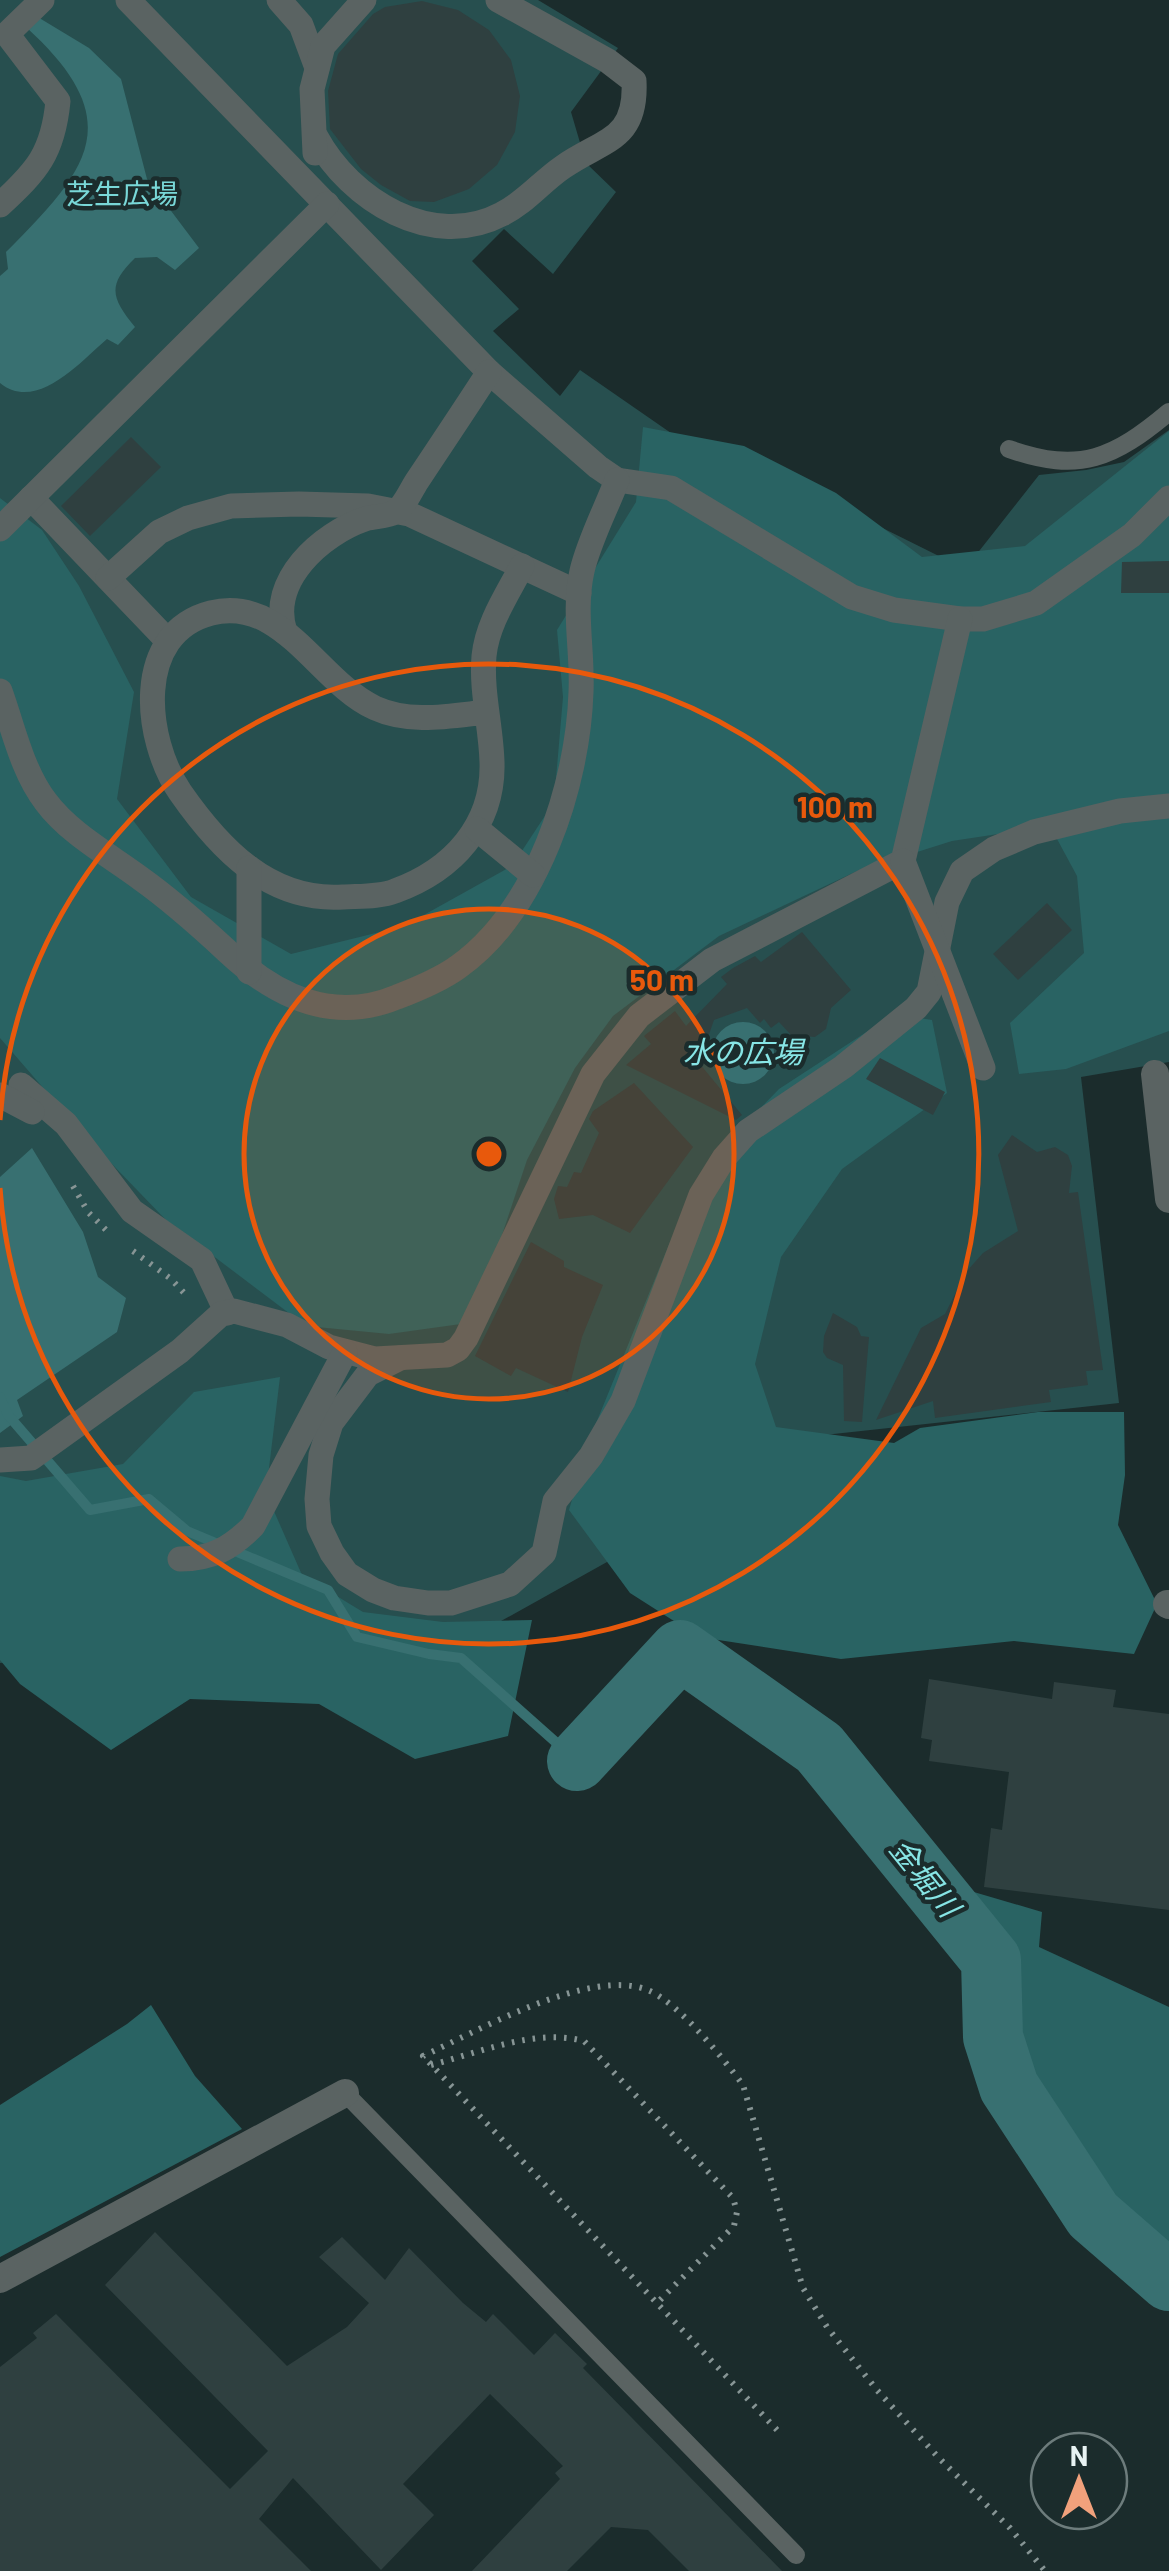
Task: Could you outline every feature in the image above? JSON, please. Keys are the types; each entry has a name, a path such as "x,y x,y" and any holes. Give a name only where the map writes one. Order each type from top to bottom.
{"street":[{"path":"0,205 26,182 55,133 58,102 53,90 7,34 42,0"},
{"path":"128,0 489,372 617,480 671,488 852,597 894,610 960,620 982,619 1036,603 1121,544 1169,498"},
{"path":"278,0 301,25 317,68"},
{"path":"308,185 315,164 312,90 317,68 324,46 364,0"},
{"path":"316,137 330,164 359,192 412,220 439,228 466,228 501,215 534,194 584,152 611,141 630,123 634,81 608,61 498,0"},
{"path":"0,528 327,204"},
{"path":"285,632 281,620 283,602 290,580 304,560 342,529 397,512 489,372"},
{"path":"0,691 30,773 46,803 180,908 249,972 283,995 314,1005 350,1008 382,1003 423,987 460,966 501,925 533,875 559,818 576,739 581,692 582,570 617,480"},
{"path":"31,498 168,640"},
{"path":"108,578 158,532 188,518 231,506 368,506 409,514 580,593"},
{"path":"486,712 424,718 376,709 359,700 285,632 244,611 212,613 194,620 168,640 158,660 154,682 157,742 173,782 232,855 267,881 296,892 330,898 392,892 440,868 477,830 490,794 492,762 484,668 490,628 522,566"},
{"path":"960,620 903,861 984,1068"},
{"path":"400,1358 368,1374 331,1422 321,1455 317,1499 320,1526 332,1553 348,1574 394,1598 451,1603 510,1584 544,1553 556,1501 616,1415 701,1194 724,1158 748,1131 843,1067 923,1000 929,992 946,902 962,871 994,849 1034,832 1120,811 1169,806"},
{"path":"477,830 533,875"},
{"path":"0,1460 31,1458 180,1351 210,1321 234,1311 287,1325 345,1352 375,1360 447,1354 458,1349 593,1074 639,1016 712,960 903,861"},
{"path":"249,868 249,972"},
{"path":"1155,1074 1165,1120 1169,1199"},
{"path":"10,1090 32,1112"},
{"path":"10,1090 66,1124 132,1211 202,1260 227,1313"},
{"path":"180,1558 218,1554 254,1526 345,1352"},
{"path":"0,2278 345,2093"}],"lane":[{"path":"1009,449 1039,460 1089,458 1121,450 1169,412"},
{"path":"345,2093 796,2555"}],"path":[{"path":"777,2430 423,2056 559,1995 594,1987 649,1990 682,2016 723,2058 742,2085 803,2288 827,2327 876,2389 938,2458 1010,2528 1045,2571"},
{"path":"431,2065 538,2038 563,2036 584,2041 733,2198 737,2212 734,2226 656,2303"}],"green space":[{"name":"芝生広場","path":"0,0 538,0 618,48 571,112 586,163 616,192 553,274 504,229 472,261 519,309 493,331 560,396 580,370 759,494 792,483 965,569 1039,475 1124,462 1169,430 1169,1062 1081,1077 1119,1403 723,1446 650,1538 458,1645 0,1663"}],"shaded area":[{"path":"643,427 744,446 836,493 922,557 1025,546 1169,431 1169,1031 1066,1069 1019,1074 1010,1023 1084,953 1077,876 1050,826 952,841 857,871 719,936 613,1016 575,1068 527,1160 490,1271 461,1324 389,1334 306,1326 167,1221 84,1135 0,1038 0,498 42,530 79,586 134,692 117,799 191,897 291,954 404,926 512,866 554,802 563,697 557,630 636,502"},
{"path":"894,1014 932,1020 947,1093 842,1169 781,1257 755,1364 776,1427 894,1443 920,1428 1038,1412 1124,1412 1125,1475 1118,1525 1157,1604 1134,1654 1014,1641 841,1659 699,1637 630,1593 569,1510 590,1438 670,1242 736,1133 779,1089"},
{"path":"280,1377 266,1493 302,1575 363,1612 443,1622 532,1620 508,1736 415,1759 319,1704 190,1699 111,1750 20,1684 0,1660 0,1476 26,1481 123,1464 194,1392"},
{"path":"967,1890 1042,1912 1039,1947 1169,2007 1169,2270 1102,2206 1017,2082 998,1946 957,1900"},
{"path":"151,2005 195,2076 242,2129 0,2257 0,2105"}],"water":[{"path":"36,16 89,48 121,79 147,179 199,248 175,270 157,257 135,258 120,276 115,292 135,327 118,345 107,339 58,381 29,392 14,391 0,383 0,276 8,269 6,252 59,195 76,169 86,143 87,117 78,90 58,60 26,27"},
{"name":"水の広場","path":"743,1022 765,1031 774,1053 765,1075 743,1084 721,1075 712,1053 721,1031"},
{"path":"32,1148 83,1232 98,1277 126,1298 117,1332 17,1400 23,1416 0,1433 0,1177"}],"building":[{"path":"422,1 458,10 489,30 511,60 520,96 515,132 497,165 469,189 434,202 410,201 381,185 361,169 330,129 328,91 338,54 373,14 385,7"},
{"path":"131,437 161,467 90,536 61,506"},
{"path":"1169,561 1169,593 1121,593 1122,562"},
{"path":"1047,903 1072,930 1018,980 993,954"},
{"path":"802,932 851,990 831,1008 826,1029 815,1037 791,1035 779,1022 771,1028 764,1019 760,1023 747,1008 714,1020 699,1063 742,1115 736,1120 626,1065 651,1044 644,1036 675,1011 686,1026 727,984 721,977 755,956 761,962"},
{"path":"880,1058 945,1092 933,1115 866,1079"},
{"path":"634,1083 693,1147 630,1233 593,1215 559,1219 554,1199 558,1186 567,1187 574,1172 581,1173 599,1133 589,1119 593,1111"},
{"path":"1012,1135 1037,1152 1055,1147 1068,1155 1072,1166 1069,1193 1078,1192 1103,1370 1086,1371 1088,1385 1049,1390 1051,1402 935,1418 933,1401 876,1420 921,1328 945,1314 966,1272 983,1253 1018,1231 998,1155"},
{"path":"531,1242 564,1261 564,1267 603,1285 582,1337 568,1392 516,1368 511,1376 475,1356"},
{"path":"833,1313 857,1327 861,1336 869,1337 862,1422 844,1421 843,1365 823,1352 824,1336"},
{"path":"929,1679 1052,1699 1054,1682 1116,1690 1113,1707 1169,1714 1169,1910 984,1887 991,1828 1002,1830 1009,1772 929,1761 932,1740 921,1738"},
{"path":"155,2232 287,2366 347,2327 369,2303 319,2257 342,2237 385,2280 409,2248 463,2303 486,2322 493,2314 534,2355 555,2333 587,2364 583,2368 782,2571 689,2571 648,2530 611,2527 567,2571 472,2571 560,2479 555,2473 563,2466 490,2394 403,2484 434,2515 381,2570 293,2478 259,2519 311,2571 0,2571 0,2367 37,2338 33,2333 56,2314 230,2489 268,2451 105,2285"}],"waterway":[{"path":"0,1397 8,1415 90,1510 149,1499 187,1531 328,1590 357,1637 461,1658 577,1761"},
{"name":"金堀川","path":"577,1761 680,1650 819,1748 991,1960 993,2037 1009,2087 1093,2215 1169,2281"}]}
